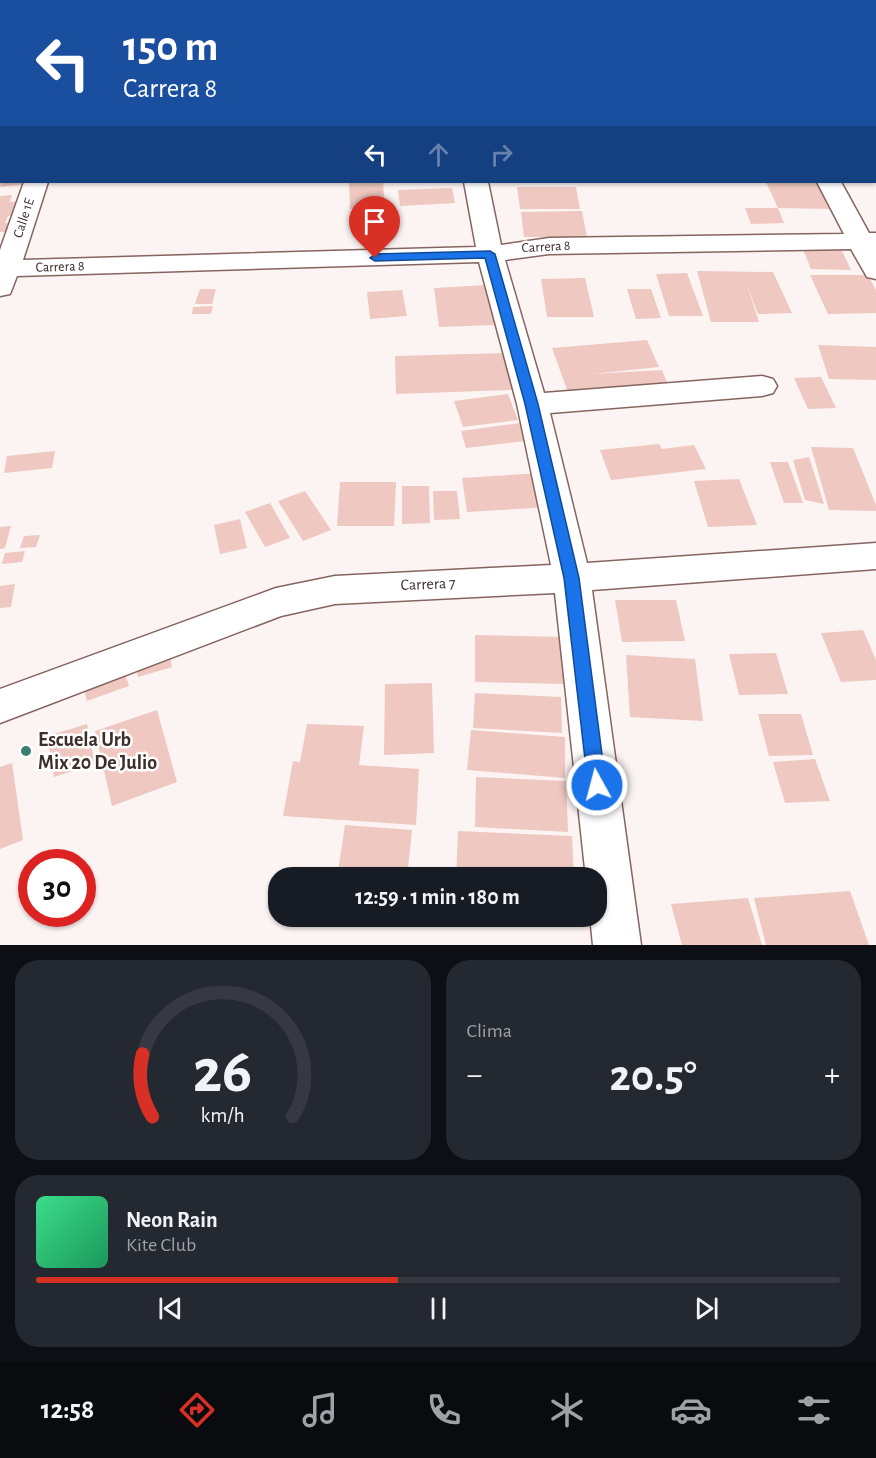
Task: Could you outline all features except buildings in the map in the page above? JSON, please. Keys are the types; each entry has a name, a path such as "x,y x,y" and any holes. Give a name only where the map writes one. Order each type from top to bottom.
{"street":[{"name":"Calle 1E","path":"3,275 36,183"},
{"path":"476,183 490,254 532,404 572,578 617,945"},
{"path":"830,183 868,241 876,271"},
{"name":"Carrera 8","path":"3,275 490,254 549,246 868,241"},
{"path":"532,404 762,386"},
{"name":"Carrera 7","path":"0,706 276,603 335,590 572,578 876,556"}],"place":[{"name":"Escuela Urb Mix 20 De Julio","path":"26,751"}],"route":[{"path":"375,258 490,254 532,404 572,578 597,785"}]}
